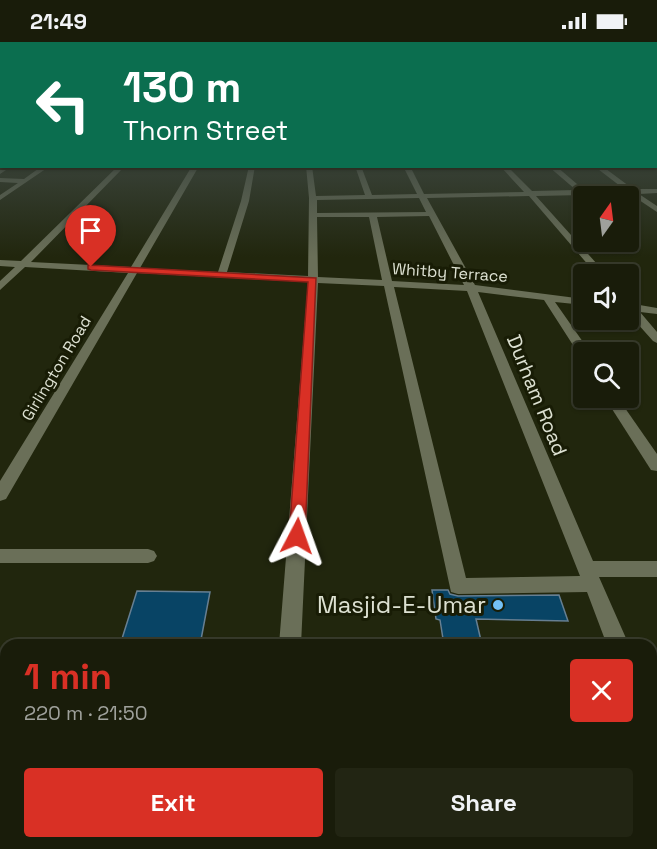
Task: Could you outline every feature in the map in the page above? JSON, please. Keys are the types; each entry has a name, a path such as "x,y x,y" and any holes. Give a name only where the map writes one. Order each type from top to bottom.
{"street":[{"path":"0,198 25,182"},
{"path":"0,286 106,182"},
{"name":"Girlington Road","path":"0,495 186,182"},
{"path":"222,274 246,201 249,182"},
{"path":"290,639 313,280 311,182"},
{"path":"364,182 369,196"},
{"name":"Durham Road","path":"414,182 471,288 616,639"},
{"path":"519,182 592,264"},
{"path":"639,191 657,191"},
{"path":"313,198 573,192"},
{"path":"639,197 657,210"},
{"path":"372,214 458,586 590,577 657,569"},
{"path":"313,215 431,214"},
{"name":"Whitby Terrace","path":"0,263 471,288 573,301"},
{"path":"547,297 577,342"},
{"path":"639,308 657,311"},
{"path":"639,318 657,339"},
{"path":"619,408 657,466"},
{"path":"0,556 148,556"}],"building":[{"name":"Masjid-E-Umar","path":"432,590 448,590 450,594 458,596 559,595 568,621 476,619 481,639 443,639 440,620 436,619"},
{"path":"137,591 210,592 201,639 122,639"}],"place":[{"name":"Masjid-E-Umar","path":"498,605"}],"route":[{"path":"91,267 313,280 297,536"}]}
